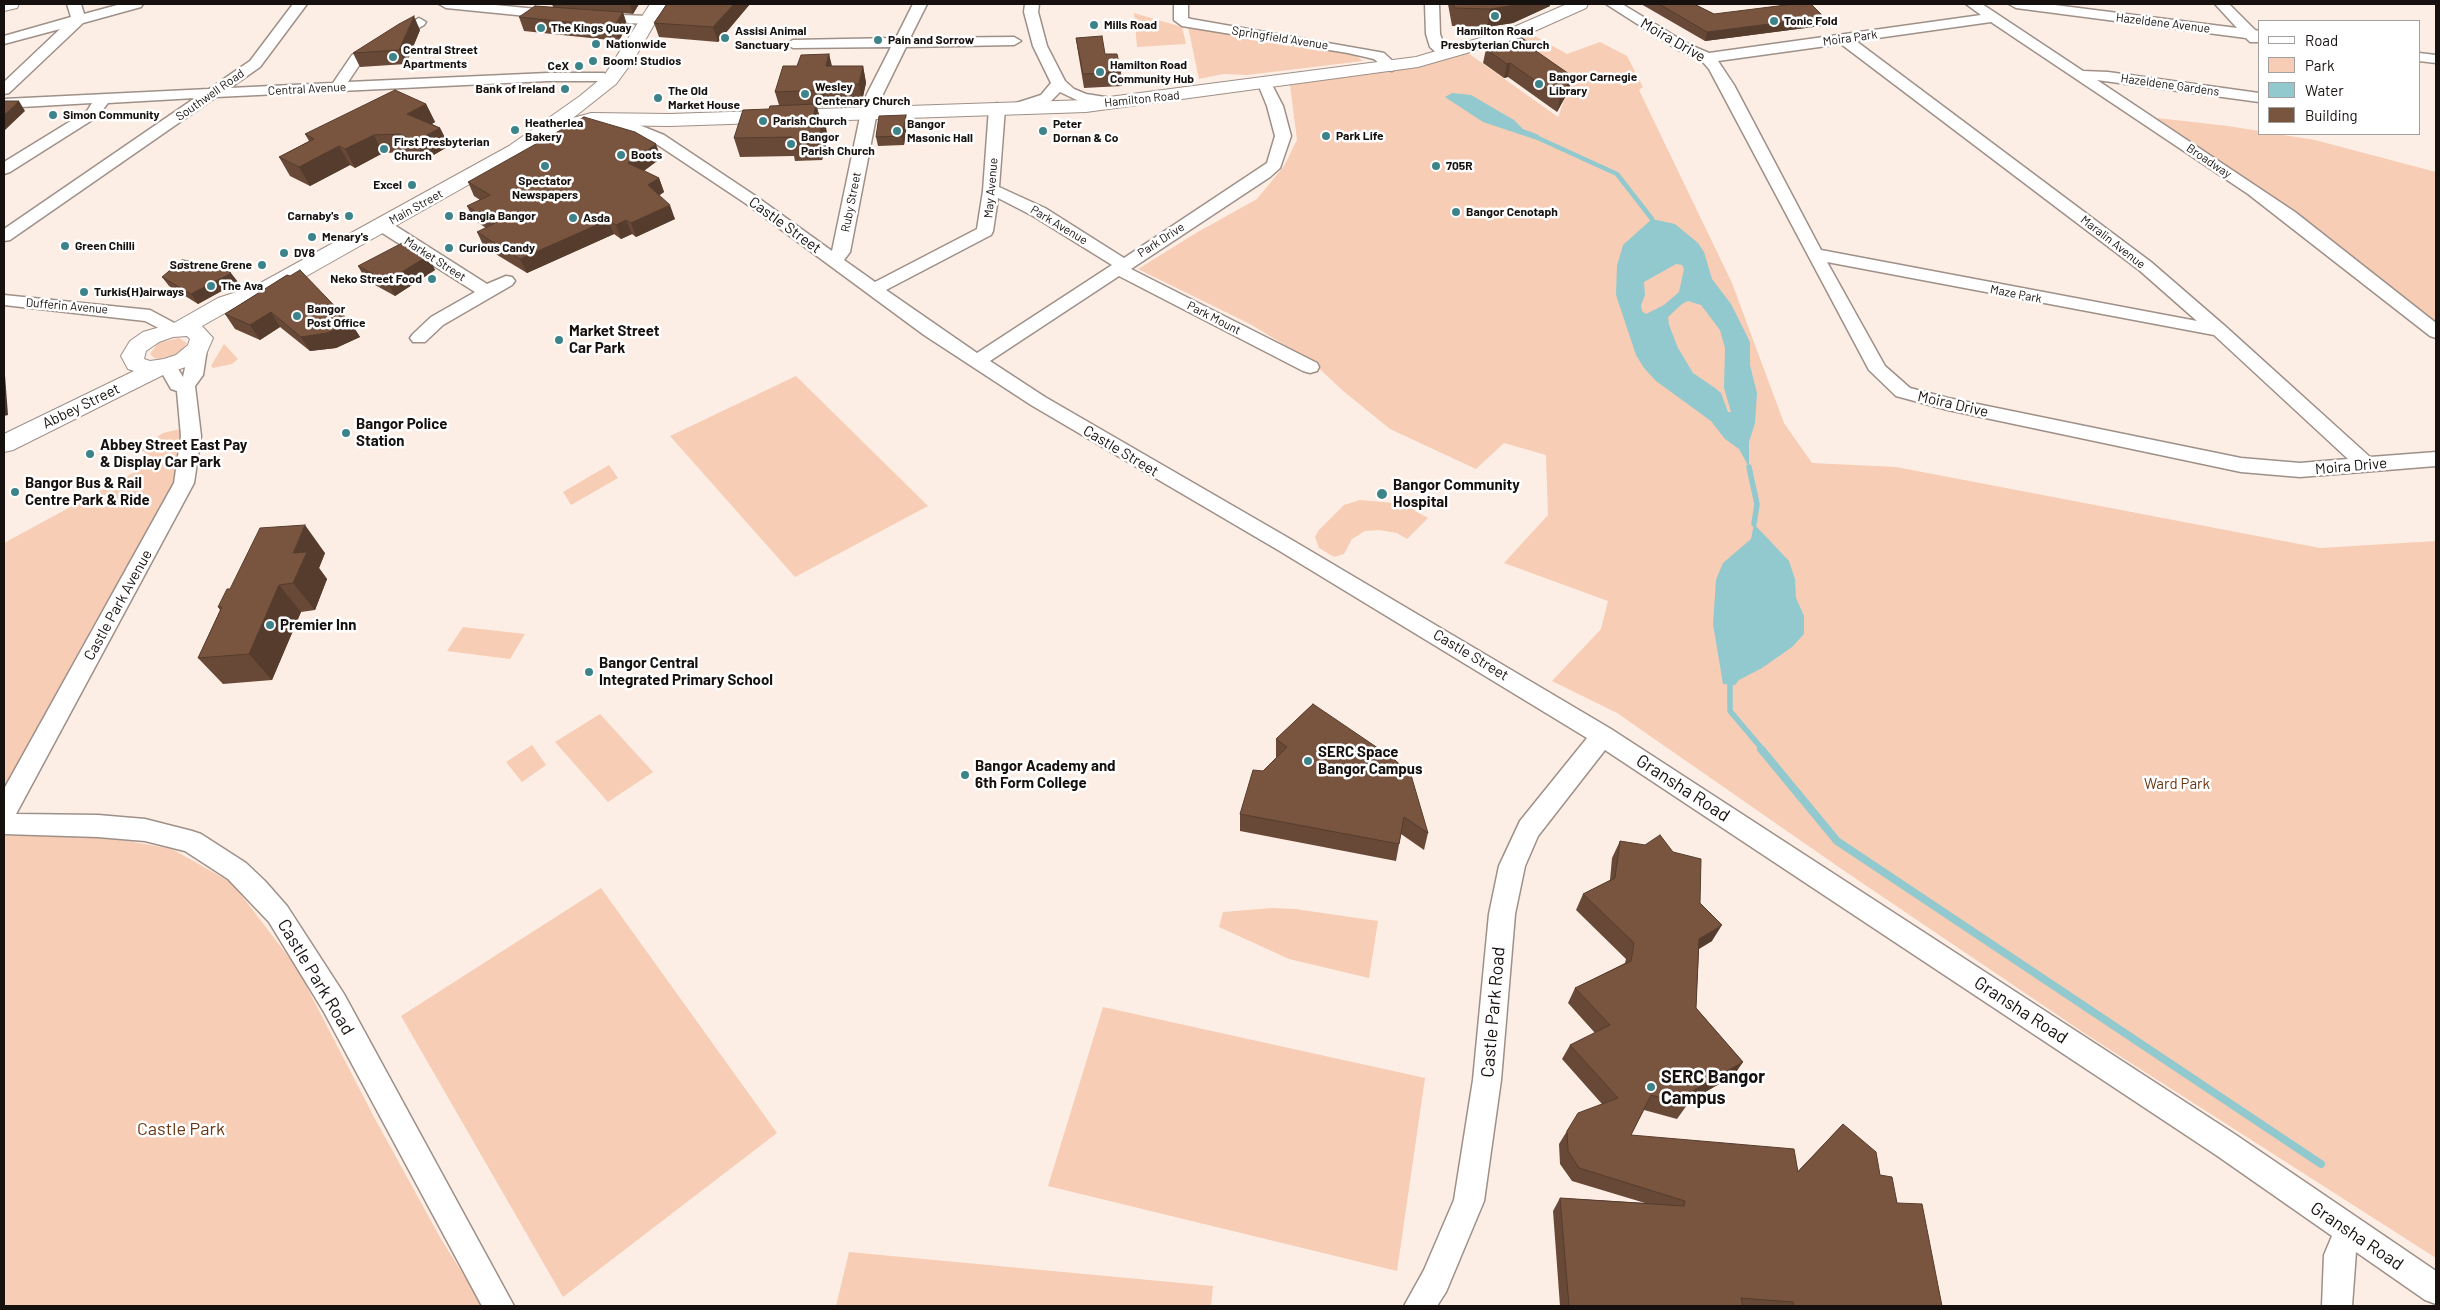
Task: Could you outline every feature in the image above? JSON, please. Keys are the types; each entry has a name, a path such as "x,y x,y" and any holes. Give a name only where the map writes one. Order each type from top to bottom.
{"main road":[{"path":"4,6 11,4"},
{"name":"Main Street","path":"516,150 606,84 658,4"},
{"name":"Hamilton Road","path":"599,118 670,120 1070,106 1113,102 1265,84 1418,62 1514,34 1580,4"},
{"name":"Hamilton Road","path":"606,84 606,102 617,110 691,118"},
{"name":"Main Street","path":"151,337 177,329 226,304 263,291 516,150 578,122 599,118"},
{"name":"Main Street","path":"200,344 240,313 263,291"},
{"path":"177,329 195,331 200,344"},
{"name":"Abbey Street","path":"4,428 98,380 132,356 138,346 151,337"},
{"name":"Abbey Street","path":"4,444 163,367 184,360 200,344"},
{"path":"132,356 136,364 142,367 163,367"}],"street":[{"path":"74,4 79,19"},
{"path":"4,40 136,4"},
{"name":"Southwell Road","path":"6,232 255,64 300,4"},
{"path":"446,4 574,16 648,20"},
{"name":"Ruby Street","path":"834,260 841,252 869,112 875,94 920,4"},
{"path":"1032,4 1031,12 1040,46 1059,83 1069,92 1083,98 1113,102"},
{"name":"Springfield Avenue","path":"1181,4 1181,20 1187,23 1348,49 1379,56 1392,67"},
{"path":"1432,4 1433,34 1437,47 1445,53"},
{"name":"Moira Drive","path":"1613,4 1668,38 1707,58 1715,66 1727,85 1814,254 1878,370 1903,392 1918,397 2241,466 2300,470 2436,459"},
{"name":"Broadway","path":"1973,4 2289,216 2436,332"},
{"name":"Hazeldene Avenue","path":"2016,4 2256,38"},
{"path":"2222,4 2256,38"},
{"name":"Moira Park","path":"1707,58 1993,18"},
{"path":"4,90 79,19"},
{"path":"337,88 357,58 419,22"},
{"name":"Maralin Avenue","path":"1844,39 2145,266 2220,330 2366,465"},
{"path":"793,44 1015,41"},
{"path":"2420,57 2436,60"},
{"name":"Hazeldene Gardens","path":"2080,75 2108,76 2258,98"},
{"name":"Central Avenue","path":"4,104 548,77 604,77 606,84"},
{"path":"1018,107 1046,98 1059,83"},
{"name":"Park Drive","path":"976,362 1264,174 1274,165 1283,136 1275,106 1265,84"},
{"path":"4,169 92,114 103,99"},
{"name":"May Avenue","path":"874,290 985,231 991,191 997,108"},
{"name":"Castle Street","path":"599,118 622,122 658,138 751,200 976,362 1038,401 1293,550 1603,736"},
{"path":"658,138 658,129 670,120"},
{"name":"Park Avenue","path":"991,191 1039,212 1121,267"},
{"name":"Market Street","path":"382,225 487,292"},
{"name":"Maze Park","path":"1814,254 2017,294 2220,330"},
{"name":"Park Mount","path":"1121,267 1310,367"},
{"path":"419,338 437,321 506,281"},
{"name":"Dufferin Avenue","path":"4,300 150,316 177,329"},
{"path":"131,313 146,326 151,337"},
{"name":"Castle Park Avenue","path":"4,812 184,483 191,436 186,386 194,375 200,344"},
{"path":"163,367 178,385 186,386"},
{"name":"Gransha Road","path":"1603,736 2226,1146 2436,1289"},
{"name":"Castle Park Road","path":"1419,1306 1435,1281 1470,1201 1486,1080 1502,914 1512,866 1529,830 1570,774 1603,736"},
{"name":"Castle Park Road","path":"4,824 98,826 145,830 192,842 237,871 256,889 278,914 334,1003 499,1306"},
{"path":"2338,1306 2339,1255 2350,1231"}],"green space":[{"path":"1134,13 1182,27 1186,44 1137,47"},
{"path":"1188,27 1341,52 1357,56 1363,61 1247,75 1223,74 1199,79"},
{"name":"Ward Park","path":"1533,35 1567,54 1600,42 1627,56 1643,87 1639,90 1732,283 1784,423 1812,463 1896,467 2320,548 2436,541 2436,1258 2087,1035 1843,870 1617,713 1552,681 1601,629 1608,601 1504,563 1548,515 1546,455 1504,443 1476,469 1390,429 1342,390 1311,361 1250,324 1138,269 1196,233 1257,199 1284,166 1297,140 1290,85 1411,68 1468,53 1558,117 1570,84 1510,41"},
{"path":"2157,118 2258,131 2258,135 2283,135 2315,140 2436,172 2436,326 2263,192"},
{"path":"179,338 187,343 180,353 160,359 154,358 150,354 158,343"},
{"path":"224,344 238,359 232,364 213,368 211,366"},
{"path":"796,376 928,506 795,577 670,436"},
{"path":"180,429 181,448 173,488 96,620 4,788 4,543 157,460 139,449 163,433"},
{"path":"609,465 618,478 571,505 563,492"},
{"path":"1360,500 1416,505 1415,511 1428,518 1407,539 1397,533 1379,530 1365,531 1352,539 1344,554 1334,557 1319,548 1315,537 1318,531 1344,505"},
{"path":"463,627 525,634 510,659 447,651"},
{"path":"600,714 653,772 608,802 555,742"},
{"path":"532,745 546,765 522,782 506,762"},
{"name":"Castle Park","path":"4,836 106,837 172,849 232,883 297,968 374,1117 441,1239 483,1306 4,1306"},
{"path":"601,888 777,1133 563,1297 401,1016"},
{"path":"1272,908 1295,909 1378,921 1369,978 1289,959 1219,927 1223,912"},
{"path":"1103,1007 1425,1078 1397,1271 1048,1186"},
{"path":"849,1252 1213,1286 1211,1306 836,1306"}],"water":[{"path":"1452,93 1471,95 1514,120 1523,129 1539,135 1537,140 1483,122 1445,97"},
{"path":"1652,219 1675,224 1698,243 1704,252 1712,279 1731,304 1750,342 1750,365 1757,393 1755,423 1749,442 1749,467 1739,449 1725,439 1711,421 1656,381 1644,368 1636,355 1616,295 1617,266 1623,245","holes":["1676,264 1682,265 1684,269 1679,292 1664,305 1646,314 1642,311 1641,305 1645,295 1644,282","1688,301 1701,305 1720,330 1725,348 1724,388 1731,412 1728,412 1721,393 1693,373 1678,348 1669,325 1668,317"]},
{"path":"1754,524 1789,561 1795,579 1796,598 1804,616 1804,634 1792,647 1762,668 1739,680 1735,685 1723,684 1713,624 1716,580 1723,563 1751,539"}],"building":[{"path":"667,4 734,4 713,27 654,23"},
{"path":"1454,4 1518,4 1490,9 1454,8"},
{"path":"1659,4 1694,4 1714,14 1794,4 1811,4 1824,17 1707,32"},
{"path":"535,6 623,12 614,27 519,17"},
{"path":"414,16 399,50 353,53 399,24"},
{"path":"1102,36 1105,54 1117,54 1121,72 1083,74 1076,38"},
{"path":"1522,38 1540,50 1536,51 1572,76 1560,98 1510,63 1507,64 1486,49"},
{"path":"829,54 826,66 863,66 859,84 822,85 821,90 775,92 783,66 797,66 801,55"},
{"path":"395,90 426,104 407,114 440,128 416,141 399,134 374,135 345,149 339,146 299,167 279,157 314,139 305,134"},
{"path":"4,101 19,101 4,115"},
{"path":"816,104 813,118 824,118 817,142 790,142 792,137 734,138 743,110 769,109 770,106"},
{"path":"906,115 902,136 876,137 879,116"},
{"path":"584,117 635,132 656,144 628,163 659,178 648,185 670,205 631,223 626,220 616,225 608,220 520,259 477,232 495,223 467,206 490,195 468,182"},
{"path":"406,241 428,256 387,281 358,266"},
{"path":"182,260 217,264 231,273 191,294 162,277"},
{"path":"300,270 351,323 327,333 301,337 271,312 250,325 225,314 287,275 290,276"},
{"path":"305,525 293,553 307,552 293,583 279,585 249,654 198,658 222,607 218,607 227,589 230,589 260,528"},
{"name":"SERC Space Bangor Campus","path":"1313,704 1394,759 1411,775 1428,833 1404,817 1399,844 1240,814 1253,770 1263,771 1287,747 1276,739"},
{"name":"SERC Bangor Campus","path":"1660,835 1673,852 1701,859 1700,903 1722,925 1699,939 1696,1008 1743,1062 1692,1091 1687,1105 1651,1095 1631,1135 1794,1149 1798,1172 1843,1124 1876,1152 1880,1175 1892,1177 1897,1203 1922,1204 1942,1306 1794,1306 1793,1302 1741,1298 1743,1306 1569,1306 1560,1198 1684,1206 1685,1201 1579,1168 1568,1151 1567,1131 1578,1113 1618,1098 1570,1045 1610,1025 1575,988 1631,961 1634,943 1583,894 1615,878 1620,841 1645,845"}],"waterway":[{"path":"1538,138 1617,174 1652,219"},
{"path":"1749,467 1757,504 1754,524"},
{"path":"1730,685 1730,711 1763,750"},
{"path":"1761,749 1837,841 2321,1164"}],"place":[{"name":"Hamilton Road Presbyterian Church","path":"1495,16"},
{"name":"Tonic Fold","path":"1774,21"},
{"name":"Mills Road","path":"1094,25"},
{"name":"The Kings Quay","path":"541,28"},
{"name":"Assisi Animal Sanctuary","path":"725,38"},
{"name":"Pain and Sorrow","path":"878,40"},
{"name":"Nationwide","path":"596,44"},
{"name":"Central Street Apartments","path":"393,57"},
{"name":"Boom! Studios","path":"593,61"},
{"name":"CeX","path":"579,66"},
{"name":"Hamilton Road Community Hub","path":"1100,72"},
{"name":"Bangor Carnegie Library","path":"1539,84"},
{"name":"Bank of Ireland","path":"565,89"},
{"name":"Wesley Centenary Church","path":"805,94"},
{"name":"The Old Market House","path":"658,98"},
{"name":"Simon Community","path":"53,115"},
{"name":"Parish Church","path":"763,121"},
{"name":"Heatherlea Bakery","path":"515,130"},
{"name":"Bangor Masonic Hall","path":"897,131"},
{"name":"Peter Dornan & Co","path":"1043,131"},
{"name":"Park Life","path":"1326,136"},
{"name":"Bangor Parish Church","path":"791,144"},
{"name":"First Presbyterian Church","path":"384,149"},
{"name":"Boots","path":"621,155"},
{"name":"Spectator Newspapers","path":"545,166"},
{"name":"705R","path":"1436,166"},
{"name":"Excel","path":"412,185"},
{"name":"Bangor Cenotaph","path":"1456,212"},
{"name":"Carnaby's","path":"349,216"},
{"name":"Bangla Bangor","path":"449,216"},
{"name":"Asda","path":"573,218"},
{"name":"Menary's","path":"312,237"},
{"name":"Green Chilli","path":"65,246"},
{"name":"Curious Candy","path":"449,248"},
{"name":"DV8","path":"284,253"},
{"name":"Søstrene Grene","path":"262,265"},
{"name":"Neko Street Food","path":"432,279"},
{"name":"The Ava","path":"211,286"},
{"name":"Turkis(H)airways","path":"84,292"},
{"name":"Bangor Post Office","path":"297,316"},
{"name":"Market Street Car Park","path":"559,340"},
{"name":"Bangor Police Station","path":"346,433"},
{"name":"Abbey Street East Pay & Display Car Park","path":"90,454"},
{"name":"Bangor Bus & Rail Centre Park & Ride","path":"15,492"},
{"name":"Bangor Community Hospital","path":"1382,494"},
{"name":"Premier Inn","path":"270,625"},
{"name":"Bangor Central Integrated Primary School","path":"589,672"},
{"name":"SERC Space Bangor Campus","path":"1308,761"},
{"name":"Bangor Academy and 6th Form College","path":"965,775"},
{"name":"SERC Bangor Campus","path":"1651,1087"}]}
